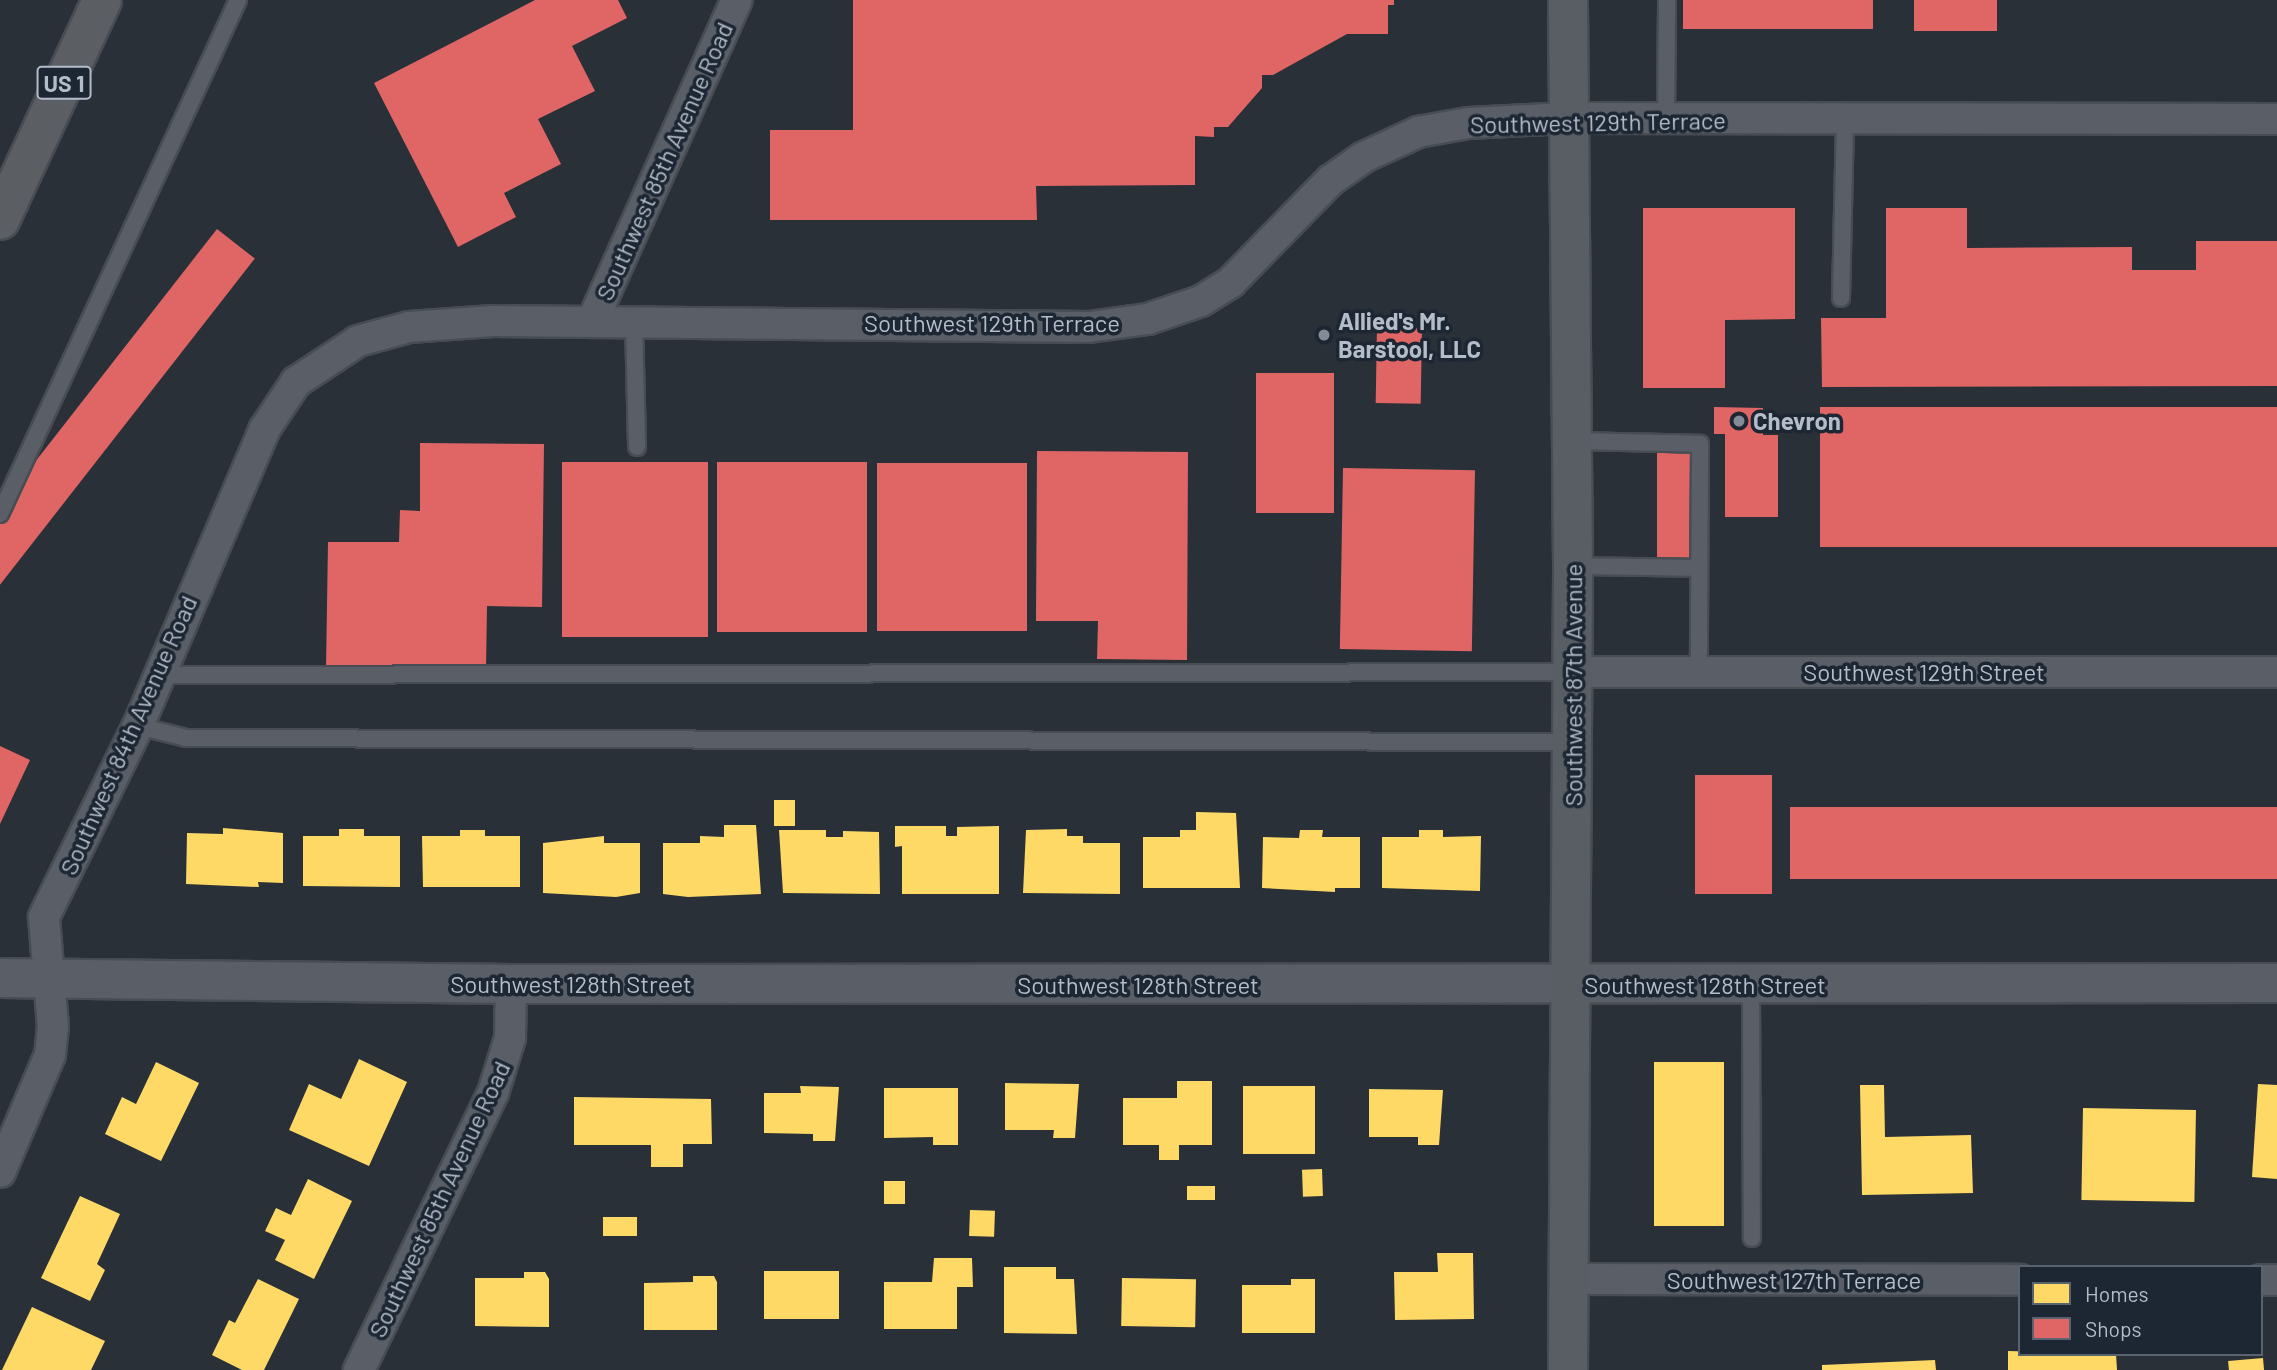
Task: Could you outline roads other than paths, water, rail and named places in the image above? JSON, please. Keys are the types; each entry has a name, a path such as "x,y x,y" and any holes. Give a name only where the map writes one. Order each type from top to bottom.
{"highway":[{"name":"US 1","path":"0,220 102,0"}],"main road":[{"name":"Southwest 87th Avenue","path":"1568,0 1573,566 1568,1370"}],"street":[{"name":"Southwest 85th Avenue Road","path":"592,322 737,0"},
{"name":"Southwest 129th Terrace","path":"358,341 409,327 447,323 634,322 1088,327 1148,319 1185,308 1231,282 1331,180 1397,139 1468,123 1568,118 2277,119"},
{"name":"Southwest 84th Avenue Road","path":"0,1172 50,1055 50,978 44,917 138,726 248,462 280,402 314,367 358,341"},
{"name":"Southwest 129th Street","path":"1572,672 2277,672"},
{"name":"Southwest 128th Street","path":"0,978 511,984 1572,986 2277,983"},
{"name":"Southwest 85th Avenue Road","path":"359,1370 493,1093 510,1038 511,984"},
{"name":"Southwest 127th Terrace","path":"1568,1279 2018,1280"}],"lane":[{"path":"0,514 238,0"},
{"path":"1667,0 1667,120"},
{"path":"1842,298 1844,120"},
{"path":"634,322 637,447"},
{"path":"1572,441 1700,444 1699,672"},
{"path":"1573,566 1699,568"},
{"path":"158,675 1572,672"},
{"path":"138,726 200,738 1573,742"},
{"path":"1751,985 1752,1238"}],"place":[{"name":"Allied's Mr. Barstool, LLC","path":"1324,335"},
{"name":"Chevron","path":"1739,421"}]}
